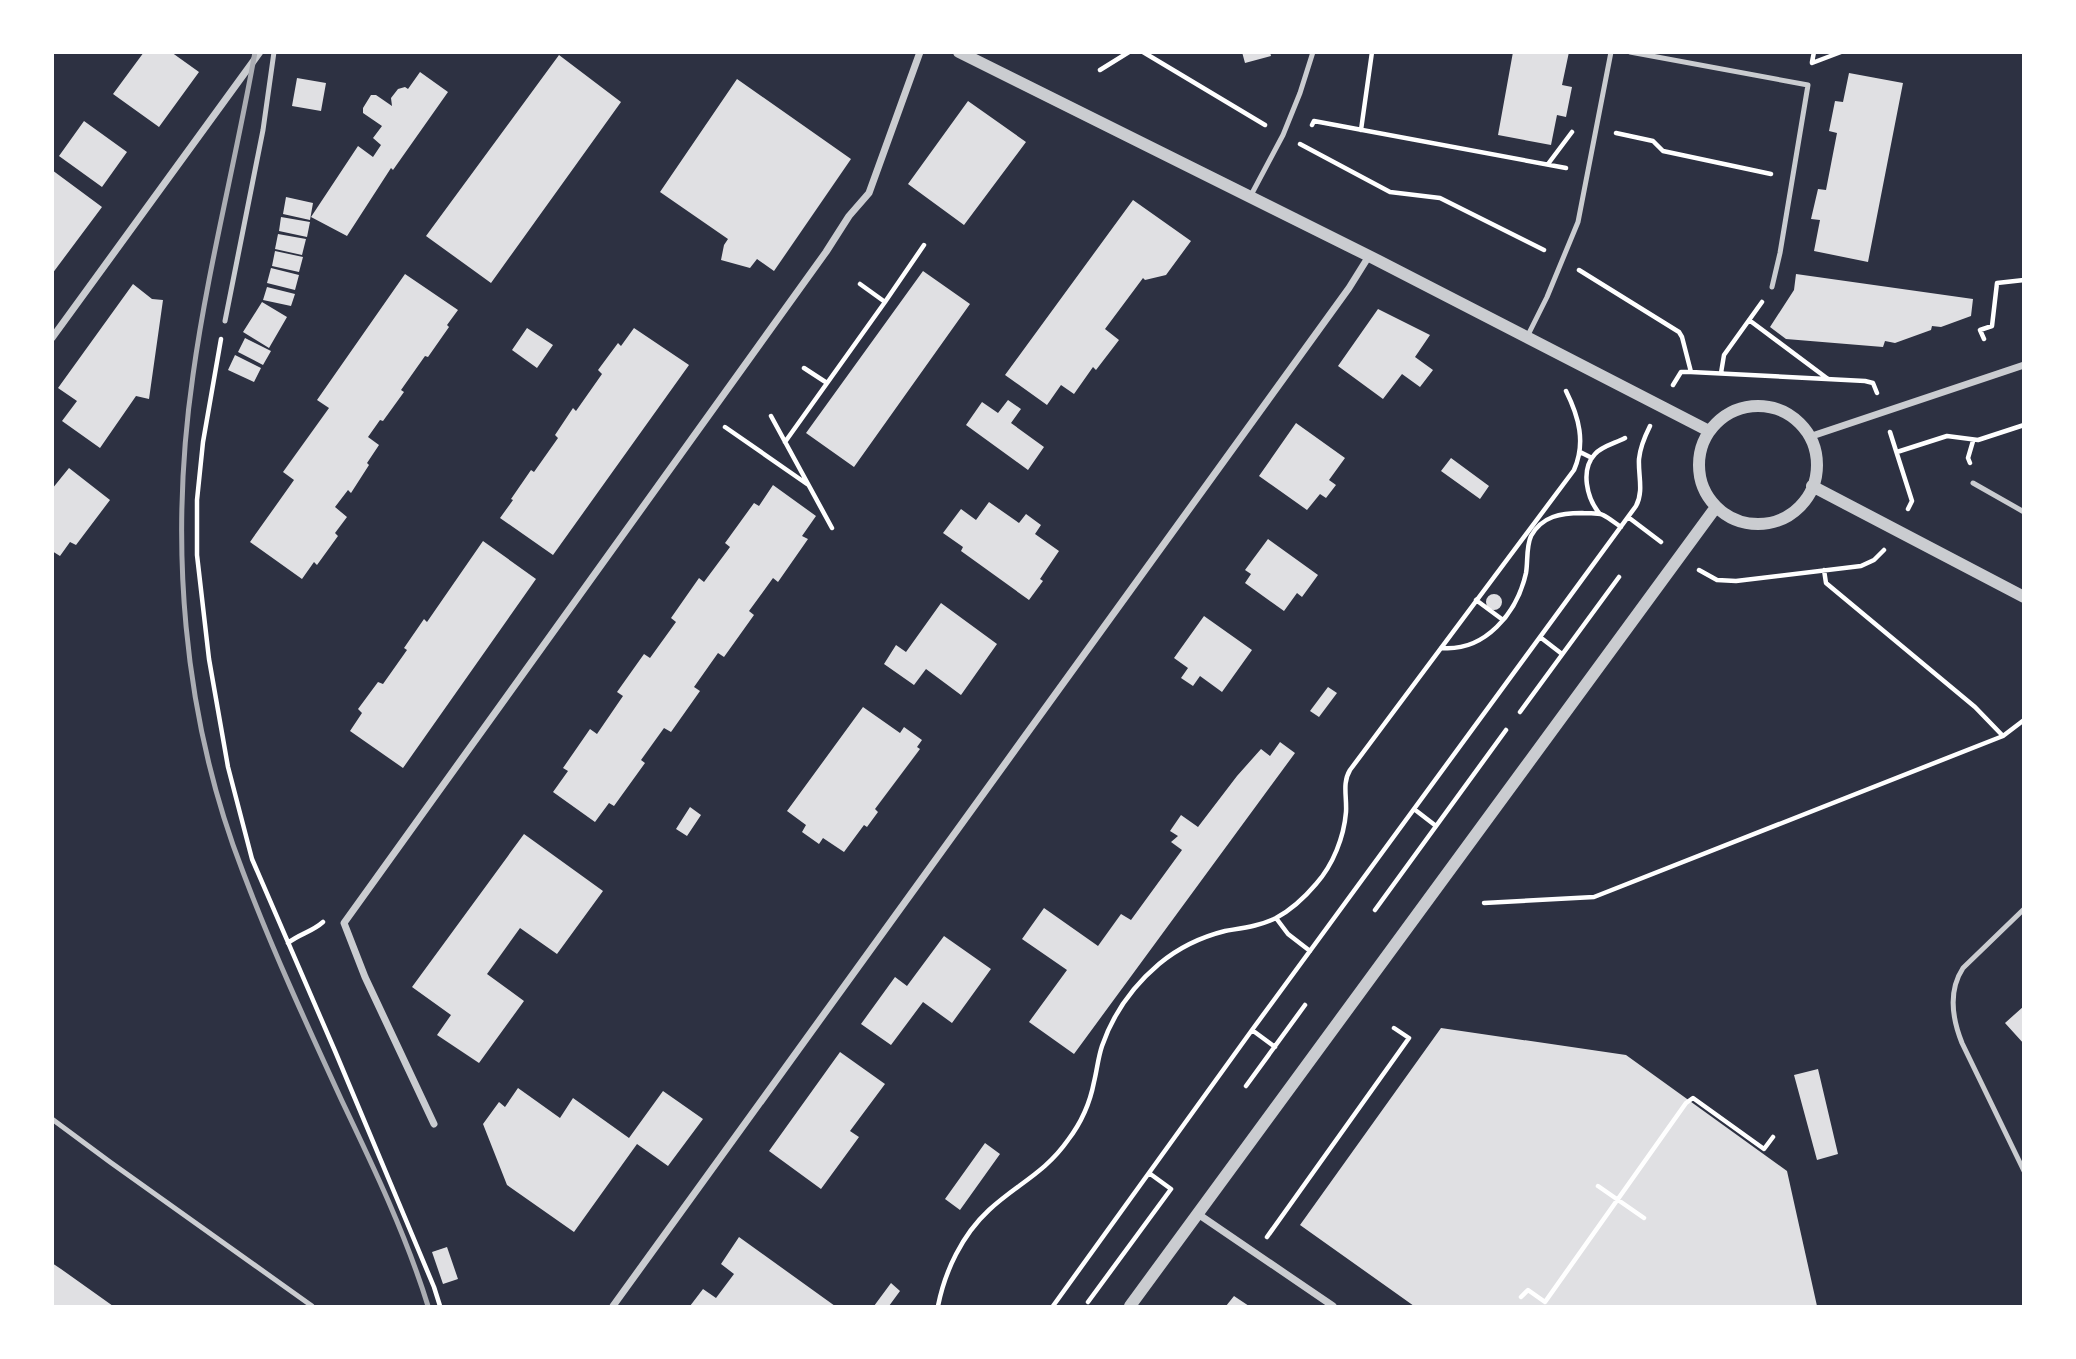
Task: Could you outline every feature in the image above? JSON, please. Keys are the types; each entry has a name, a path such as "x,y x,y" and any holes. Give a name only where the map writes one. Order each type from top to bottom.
{"street":[{"path":"52,338 260,52"},
{"path":"434,1124 365,977 344,923 826,252 849,216 869,193 920,52"},
{"path":"959,52 1369,256 1709,431"},
{"path":"613,1307 1349,288 1369,256"},
{"path":"1809,437 2024,365"},
{"path":"1755,406 1777,409 1796,420 1809,437 1816,461 1815,478 1807,497 1791,513 1770,522 1747,523 1717,507 1703,487 1700,453 1709,431 1734,411 1755,406"},
{"path":"1812,486 2024,597"},
{"path":"1130,1307 1717,507"},
{"path":"1198,1214 1332,1307"}],"lane":[{"path":"225,321 262,130 274,52"},
{"path":"1250,197 1283,135 1313,52"},
{"path":"1527,338 1578,222 1612,52"},
{"path":"1630,52 1808,85 1772,287"},
{"path":"1973,483 2024,512"},
{"path":"2024,909 1963,968 1952,995 1962,1043 2024,1171"},
{"path":"52,1118 312,1307"}],"path":[{"path":"1100,70 1129,52"},
{"path":"1143,52 1269,127"},
{"path":"1361,130 1372,52"},
{"path":"1812,63 1814,52"},
{"path":"1588,172 1314,121 1300,144 1390,192 1440,198 1562,260 1679,332 1691,372"},
{"path":"1547,165 1572,134 1574,121"},
{"path":"1597,130 1653,141 1663,151 1792,178"},
{"path":"785,442 924,245"},
{"path":"1984,339 1980,330 1992,326 1997,282 2024,280"},
{"path":"860,284 886,302"},
{"path":"1721,373 1724,355 1772,287"},
{"path":"1749,320 1828,379"},
{"path":"225,321 202,442 197,555 209,659 228,767 252,859 335,1051 440,1307"},
{"path":"804,368 827,383"},
{"path":"1671,388 1681,372 1721,373 1873,383 1878,396"},
{"path":"938,1307 949,1267 969,1233 989,1210 1033,1177 1069,1140 1091,1094 1107,1032 1133,989 1159,964 1188,945 1206,937 1260,925 1276,918 1309,893 1326,870 1334,856 1346,813 1346,776 1574,470 1580,452 1580,431 1575,410 1566,391"},
{"path":"709,415 807,485"},
{"path":"771,416 832,528"},
{"path":"1053,1307 1252,1030 1636,506 1641,495 1640,450 1651,423"},
{"path":"1897,452 1947,436 1978,440 2024,425"},
{"path":"1889,430 1912,501 1906,512"},
{"path":"1621,527 1600,513 1592,503 1588,493 1587,475 1592,457 1597,452 1625,438"},
{"path":"1580,452 1592,457"},
{"path":"1441,648 1452,649 1476,641 1491,632 1503,620 1518,598 1527,569 1531,537 1548,519 1569,512 1600,513"},
{"path":"1628,517 1664,543"},
{"path":"1533,523 1539,527"},
{"path":"1696,569 1711,578 1726,581 1861,566 1874,560 1886,548"},
{"path":"1824,570 1826,583 1975,707 2003,736"},
{"path":"1520,712 1619,577"},
{"path":"1476,600 1503,620"},
{"path":"1540,637 1562,654"},
{"path":"1484,903 1594,897 2003,736 2024,720"},
{"path":"1374,910 1506,730"},
{"path":"1414,809 1436,826"},
{"path":"288,943 299,934 314,930 330,916 344,923"},
{"path":"1276,918 1288,934 1310,951"},
{"path":"1245,1086 1305,1005"},
{"path":"1267,1238 1409,1038 1394,1028"},
{"path":"1252,1030 1275,1047"},
{"path":"1521,1297 1528,1290 1545,1302 1686,1103 1693,1098 1764,1149 1773,1137"},
{"path":"1088,1302 1171,1189 1149,1173"},
{"path":"1598,1186 1644,1218"}],"building":[{"path":"144,52 171,52 199,72 159,127 113,94"},
{"path":"1242,52 1270,52 1271,56 1245,63"},
{"path":"1513,52 1569,52 1562,85 1572,87 1566,117 1557,115 1551,145 1498,135"},
{"path":"559,55 621,102 491,283 426,236"},
{"path":"420,72 448,92 393,170 391,168 347,236 311,217 358,146 373,157 381,145 373,138 382,126 363,113 371,95 376,95 392,106 391,98 398,89 408,89"},
{"path":"1849,73 1903,83 1868,262 1814,251 1820,220 1811,219 1818,189 1826,190 1837,133 1829,131 1835,101 1843,102"},
{"path":"297,78 326,83 321,111 292,106"},
{"path":"737,79 851,159 774,271 757,259 750,268 721,260 728,239 660,192"},
{"path":"968,101 1026,142 964,225 908,184"},
{"path":"84,121 127,152 102,187 59,156"},
{"path":"52,170 102,207 52,274"},
{"path":"286,197 313,203 310,220 283,214"},
{"path":"1133,200 1191,241 1166,275 1145,280 1143,278 1105,329 1119,340 1096,370 1093,367 1074,394 1061,385 1047,405 1005,375"},
{"path":"281,217 310,222 307,237 279,231"},
{"path":"278,234 306,239 302,255 275,249"},
{"path":"275,251 303,257 299,272 272,266"},
{"path":"271,268 299,275 295,290 267,283"},
{"path":"923,271 970,304 854,467 806,433"},
{"path":"405,274 458,310 428,357 425,356 401,390 404,392 368,437 379,445 351,493 348,490 335,507 347,517 335,533 338,536 317,565 314,562 302,579 250,542 294,480 283,472 329,408 317,400"},
{"path":"1796,274 1973,299 1971,316 1941,327 1932,326 1931,330 1895,343 1885,341 1883,347 1786,339 1770,327 1794,290"},
{"path":"133,284 152,299 163,300 149,399 136,396 100,448 62,421 77,401 58,388"},
{"path":"267,287 295,294 291,306 263,300"},
{"path":"262,302 287,317 269,348 243,332"},
{"path":"1378,309 1430,335 1415,357 1433,370 1420,387 1402,374 1383,399 1338,366"},
{"path":"527,328 553,345 537,368 512,350"},
{"path":"634,328 689,365 553,555 500,518 531,470 534,472 558,438 555,435 573,408 576,411 602,374 598,370 618,343 621,346"},
{"path":"245,338 271,351 263,365 238,352"},
{"path":"235,355 261,368 254,382 228,370"},
{"path":"1008,400 1021,409 1011,423 1044,447 1028,470 966,425 982,402 998,413"},
{"path":"1296,423 1345,458 1329,480 1336,485 1326,498 1320,494 1307,510 1259,476"},
{"path":"1451,458 1489,486 1480,499 1441,471"},
{"path":"69,468 110,500 76,545 70,542 60,556 52,551 52,489"},
{"path":"773,485 816,516 802,536 808,539 778,582 773,578 749,611 754,615 724,657 718,653 694,687 700,691 671,732 664,728 641,760 645,763 614,806 609,803 595,822 553,792 568,771 563,768 590,729 597,734 623,696 617,692 644,654 650,658 676,622 671,618 699,578 704,582 730,547 725,543 754,503 759,506"},
{"path":"989,502 1019,523 1026,514 1041,525 1035,534 1059,551 1029,600 961,551 963,547 943,533 961,509 976,520"},
{"path":"1268,539 1318,575 1302,597 1297,593 1284,611 1245,583 1251,574 1245,570"},
{"path":"483,541 536,579 403,768 350,731 362,713 358,709 378,682 383,684 407,650 404,648 424,619 427,622"},
{"path":"1491,594 1497,594 1502,602 1500,608 1491,610 1486,605 1486,599"},
{"path":"941,603 997,644 961,695 926,669 914,685 884,664 896,645 906,652"},
{"path":"1204,616 1252,650 1222,692 1200,676 1193,686 1181,678 1188,668 1174,658"},
{"path":"1328,687 1337,693 1319,717 1310,711"},
{"path":"863,707 900,733 904,727 922,740 917,747 920,749 875,809 878,812 867,827 864,825 844,852 823,838 819,844 802,832 806,825 787,811"},
{"path":"1280,742 1295,753 1074,1054 1029,1022 1067,970 1022,939 1044,908 1098,946 1121,914 1131,920 1182,850 1171,842 1178,836 1170,831 1181,815 1198,827 1261,749 1270,756"},
{"path":"690,807 701,815 687,836 676,829"},
{"path":"524,834 603,891 557,954 520,928 487,974 524,1001 479,1063 437,1035 451,1015 412,987"},
{"path":"944,936 991,969 952,1023 923,1002 891,1045 861,1024 895,977 907,986"},
{"path":"2024,1006 2024,1044 2005,1023"},
{"path":"1441,1028 1626,1055 1787,1171 1817,1306 1414,1306 1300,1225"},
{"path":"840,1052 885,1084 850,1131 859,1137 821,1189 769,1151"},
{"path":"1818,1069 1838,1154 1817,1160 1794,1075"},
{"path":"518,1088 560,1118 573,1098 629,1138 663,1091 703,1119 668,1166 637,1144 574,1232 507,1185 483,1124 499,1102 505,1107"},
{"path":"985,1143 1000,1154 960,1210 945,1199"},
{"path":"739,1237 835,1306 690,1306 703,1289 716,1298 734,1274 721,1264"},
{"path":"447,1247 458,1279 443,1284 432,1252"},
{"path":"52,1263 61,1269 113,1306 52,1306"},
{"path":"891,1283 900,1291 889,1306 874,1306"},
{"path":"1234,1296 1249,1306 1226,1306"}],"railway":[{"path":"255,52 206,294 186,438 182,564 194,690 222,812 243,872 290,987 389,1202 428,1306"}]}
